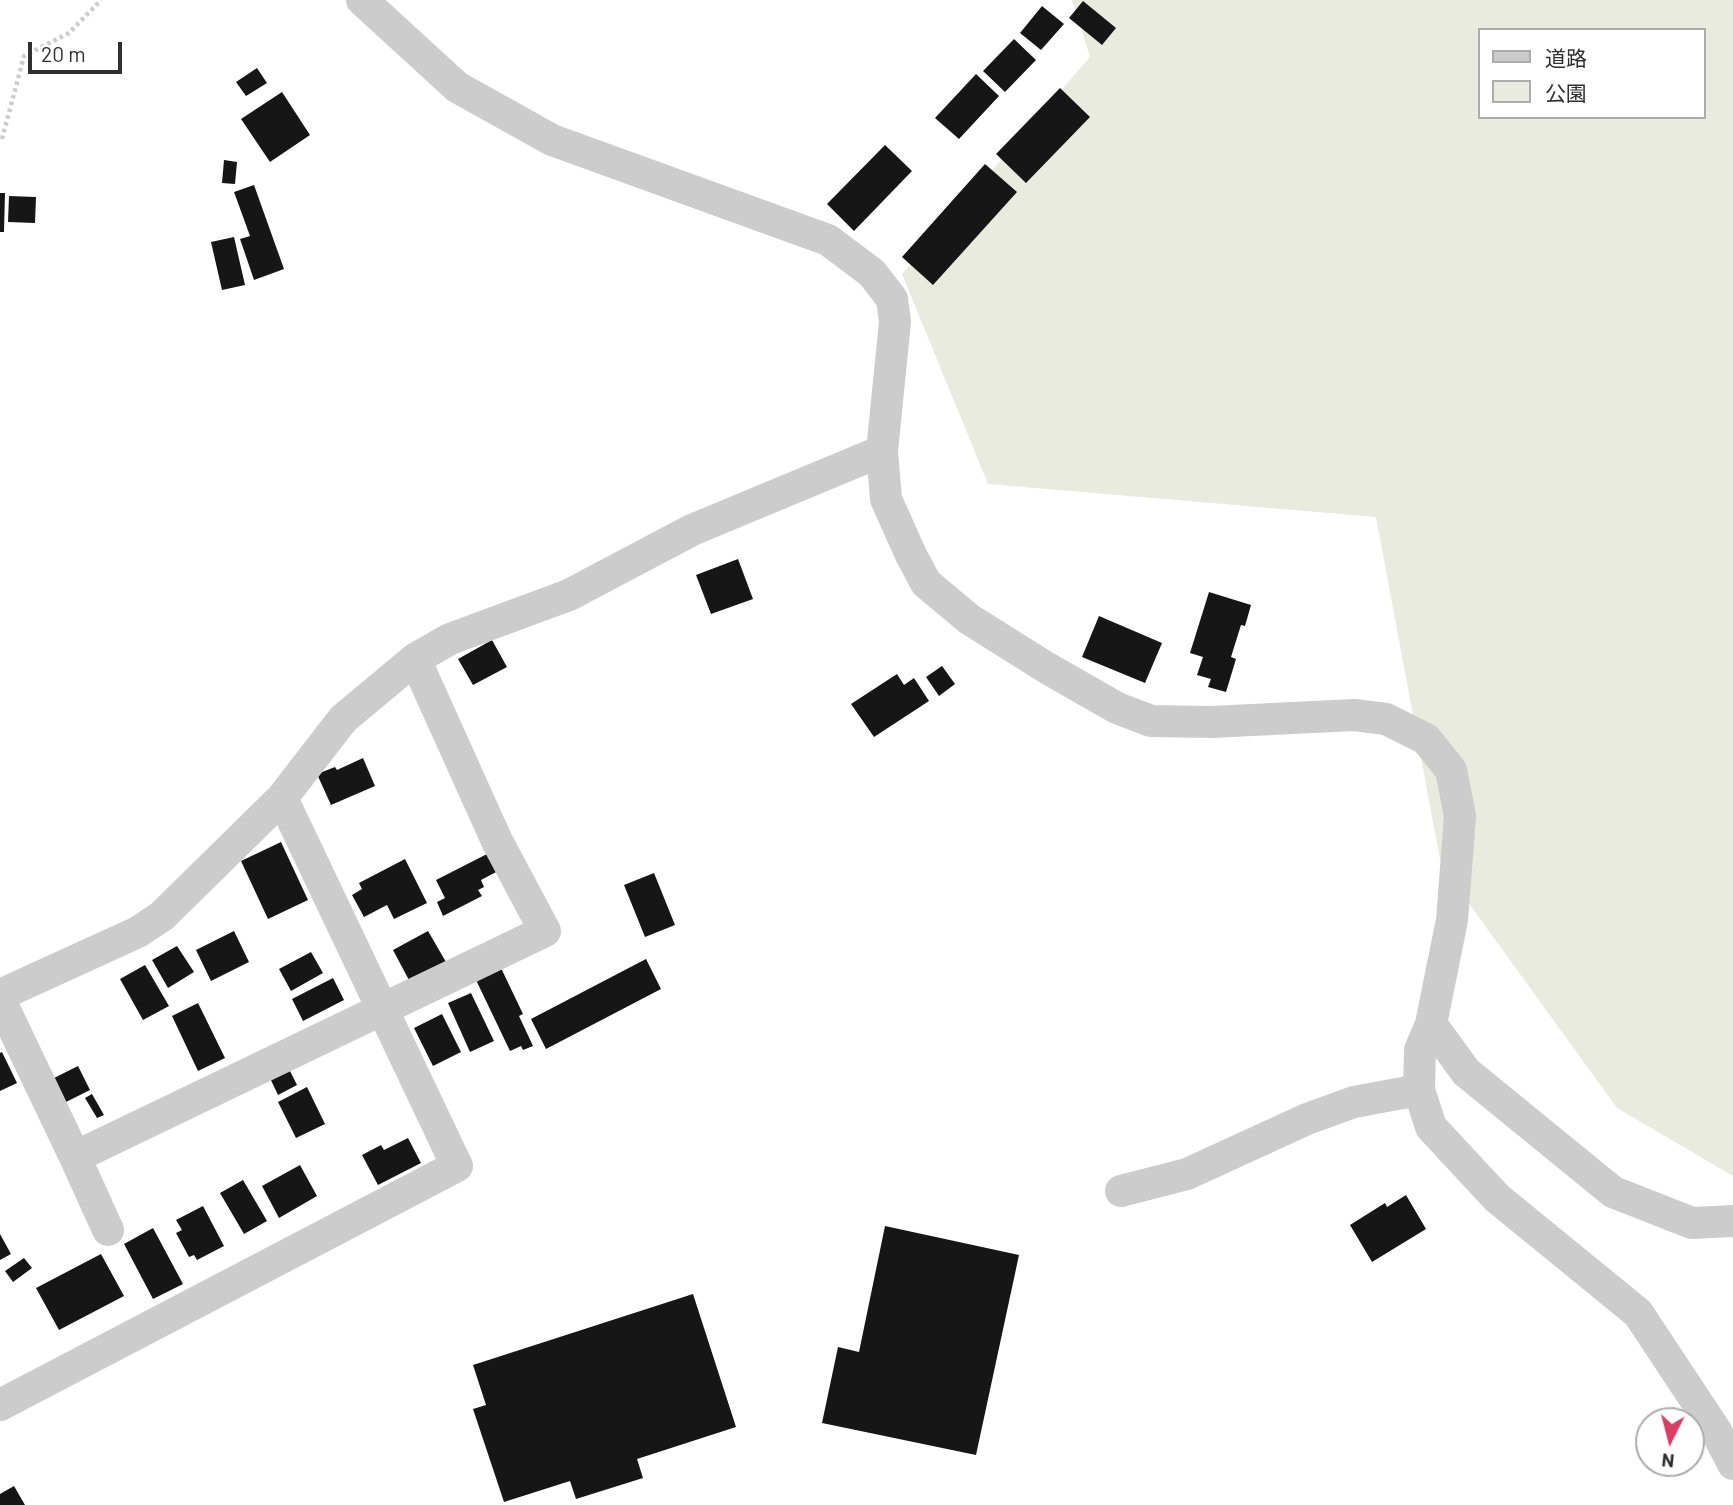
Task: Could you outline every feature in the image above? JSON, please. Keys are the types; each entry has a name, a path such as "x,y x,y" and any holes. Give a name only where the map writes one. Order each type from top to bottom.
{"street":[{"path":"362,0 457,87 552,140 828,240 872,273 892,299 895,322 882,450 886,499 926,583 969,619 1117,708 1151,721 1210,722 1354,715 1386,719 1426,738 1451,770 1460,816 1452,920 1431,1024 1420,1050 1419,1090 1431,1126 1497,1198 1638,1313 1716,1431 1733,1464"},
{"path":"0,995 138,932 162,916 282,798 343,719 415,659 450,639 569,595 692,530 882,450"},
{"path":"75,1157 545,931 497,841 415,659"},
{"path":"0,1405 457,1166 282,798"},
{"path":"0,1000 108,1230"},
{"path":"1431,1024 1466,1072 1613,1192 1692,1223 1733,1221"},
{"path":"1121,1191 1187,1174 1307,1119 1354,1102 1419,1090"}],"path":[{"path":"2,139 24,56 69,33 100,0"}],"green space":[{"path":"1072,0 1733,0 1733,1176 1617,1108 1441,865 1376,517 988,484 902,274 1090,57"}],"building":[{"path":"1083,1 1116,28 1102,45 1069,18"},
{"path":"1042,6 1064,24 1041,50 1020,33"},
{"path":"1014,39 1036,60 1005,92 983,71"},
{"path":"257,68 267,83 246,96 236,82"},
{"path":"976,74 999,96 959,139 935,118"},
{"path":"1060,88 1090,117 1026,183 996,154"},
{"path":"282,92 310,135 270,162 241,119"},
{"path":"885,145 912,171 854,231 827,204"},
{"path":"224,160 237,162 235,184 222,183"},
{"path":"985,164 1017,192 933,285 902,257"},
{"path":"254,185 284,269 254,280 240,239 250,236 234,192"},
{"path":"0,193 5,193 4,232 0,232"},
{"path":"9,196 36,197 35,223 8,222"},
{"path":"234,237 245,285 222,290 211,242"},
{"path":"738,559 753,599 711,614 696,575"},
{"path":"1209,592 1251,605 1245,626 1241,625 1231,657 1236,659 1226,692 1208,687 1211,679 1197,675 1203,657 1190,653"},
{"path":"1099,616 1162,643 1145,683 1082,657"},
{"path":"492,640 507,667 473,685 458,659"},
{"path":"942,666 955,684 939,696 926,677"},
{"path":"897,674 904,685 914,678 929,701 874,737 851,704"},
{"path":"363,758 375,786 331,805 317,774 335,767 337,770"},
{"path":"281,842 308,900 268,919 241,861"},
{"path":"491,852 500,870 481,880 484,887 478,890 482,896 443,916 437,902 445,898 436,880"},
{"path":"405,859 427,903 394,919 387,905 364,917 352,895 362,889 359,883"},
{"path":"654,873 675,925 645,937 624,885"},
{"path":"234,931 249,962 211,981 196,950"},
{"path":"428,931 446,962 410,982 393,950"},
{"path":"177,946 194,972 168,988 152,960"},
{"path":"311,952 323,973 291,991 279,969"},
{"path":"646,959 661,989 546,1049 531,1019"},
{"path":"145,965 169,1006 143,1020 120,979"},
{"path":"501,968 523,1014 519,1016 533,1046 523,1050 521,1046 510,1051 476,980"},
{"path":"333,978 344,1000 303,1021 292,999"},
{"path":"471,993 494,1041 470,1052 448,1003"},
{"path":"198,1003 225,1058 198,1071 172,1016"},
{"path":"442,1014 461,1052 433,1066 414,1028"},
{"path":"2,1052 17,1083 0,1091 0,1053"},
{"path":"78,1066 90,1090 60,1105 48,1081"},
{"path":"288,1067 297,1085 278,1095 269,1076"},
{"path":"307,1087 325,1124 296,1138 278,1102"},
{"path":"92,1094 104,1115 97,1118 85,1098"},
{"path":"408,1138 421,1163 378,1185 362,1155 381,1145 384,1150"},
{"path":"300,1165 317,1196 279,1218 262,1186"},
{"path":"243,1180 267,1221 244,1234 220,1193"},
{"path":"1406,1195 1426,1229 1372,1262 1350,1225 1385,1203 1387,1207"},
{"path":"203,1206 224,1246 197,1260 194,1255 189,1257 176,1233 182,1230 176,1220"},
{"path":"885,1226 1019,1255 976,1455 822,1423 838,1347 859,1352"},
{"path":"153,1228 183,1284 153,1299 124,1244"},
{"path":"0,1234 11,1254 0,1260"},
{"path":"101,1254 124,1296 59,1330 36,1288"},
{"path":"24,1258 32,1268 13,1282 5,1271"},
{"path":"693,1294 736,1427 637,1459 643,1478 576,1499 570,1481 504,1502 473,1409 486,1405 473,1365"},
{"path":"14,1486 25,1505 0,1505 0,1494"}]}
